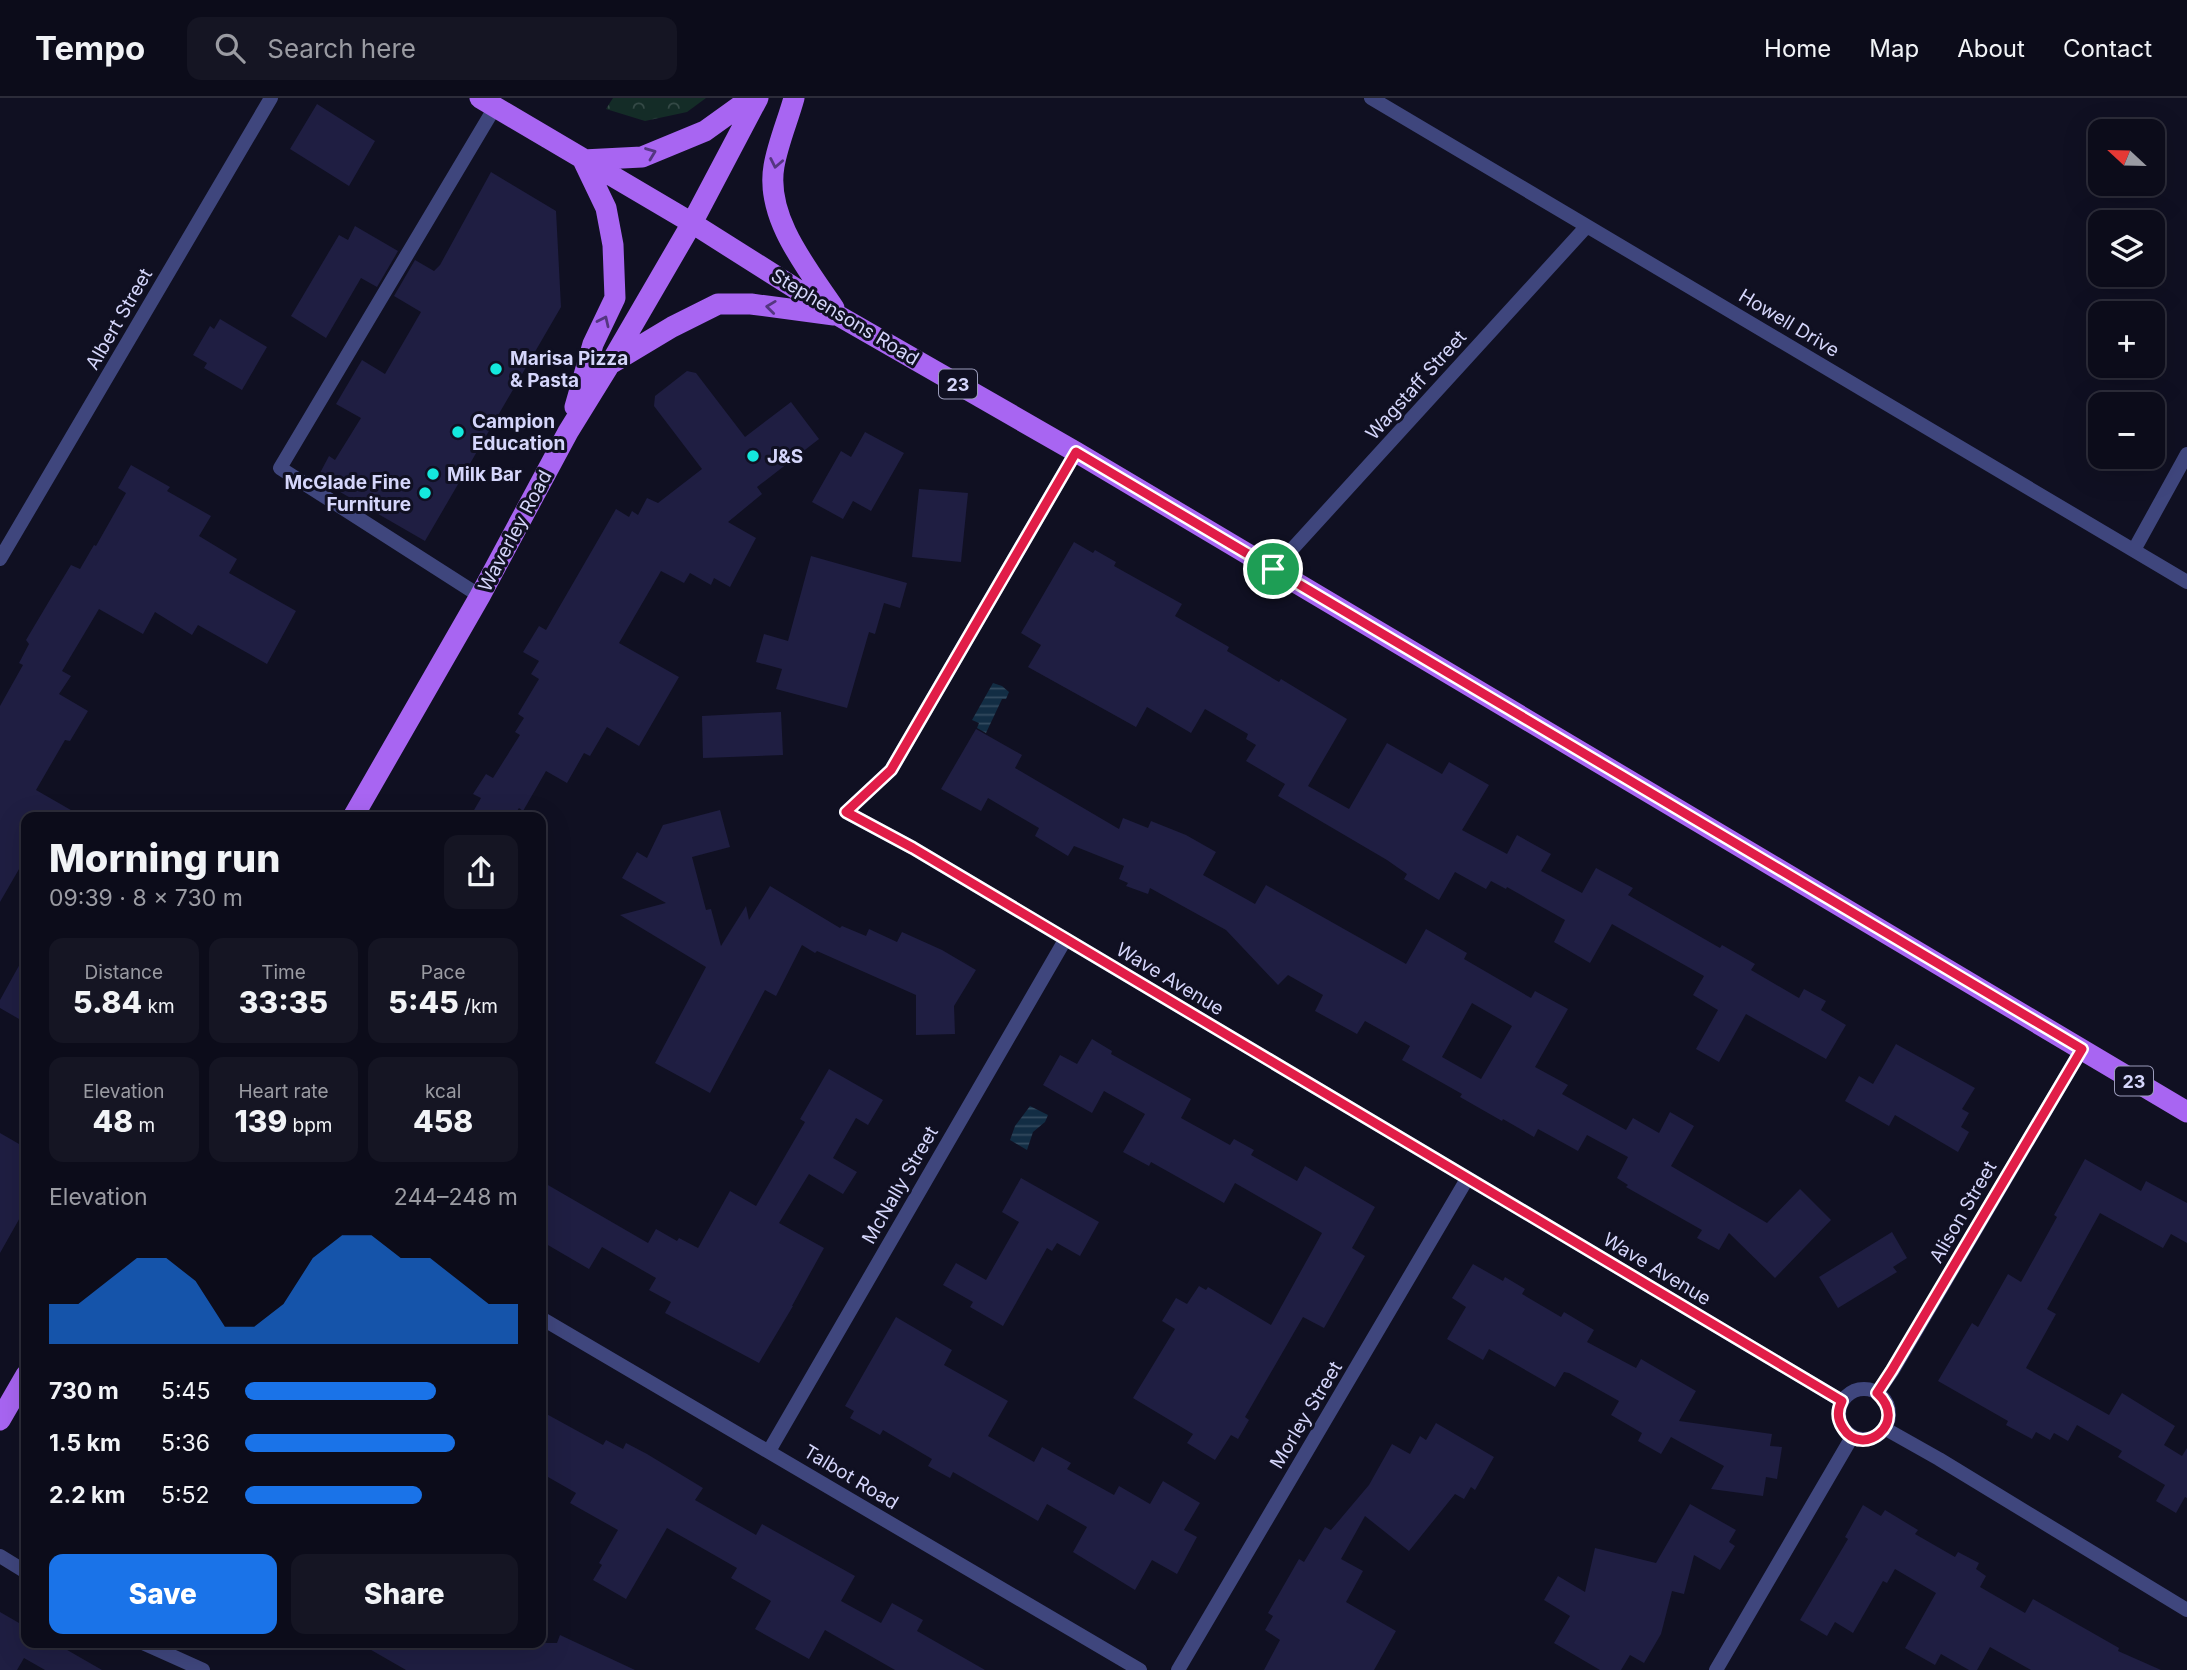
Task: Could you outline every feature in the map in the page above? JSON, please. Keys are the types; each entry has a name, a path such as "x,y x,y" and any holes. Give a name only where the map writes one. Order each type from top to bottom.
{"main road":[{"path":"568,432 593,344 615,298 613,245 606,208 583,160 642,157 705,131 751,98"},
{"name":"Waverley Road","path":"357,812 480,596 568,432 692,223 758,98"},
{"path":"794,98 773,168 776,211 792,246 839,316"},
{"name":"Stephensons Road","path":"487,103 692,223 839,316 1076,452 2187,1112"},
{"path":"610,364 672,327 718,304 751,304 839,316"},
{"path":"0,1420 21,1384"}],"street":[{"name":"Albert Street","path":"0,559 271,98"},
{"name":"Howell Drive","path":"1371,98 2187,582"},
{"path":"480,596 280,468 487,103"},
{"name":"Wagstaff Street","path":"1273,569 1587,226"},
{"name":"Wave Avenue","path":"1076,452 891,770 846,812 913,848 1842,1401"},
{"path":"2134,550 2187,454"},
{"name":"McNally Street","path":"769,1451 1065,940"},
{"name":"Alison Street","path":"1877,1393 2082,1049"},
{"name":"Morley Street","path":"1178,1670 1467,1179"},
{"name":"Talbot Road","path":"546,1321 1140,1670"},
{"path":"1864,1389 1877,1393 1888,1406 1889,1415 1885,1428 1879,1435 1871,1438 1862,1440 1852,1437 1840,1424 1838,1416 1842,1401 1855,1390 1864,1389"},
{"path":"1885,1428 2187,1610"},
{"path":"1716,1670 1852,1437"},
{"path":"0,1556 21,1569"},
{"path":"153,1648 203,1670"}],"green space":[{"path":"613,98 706,98 687,112 645,121 606,109"}],"water":[{"path":"993,683 1009,692 1006,699 1002,699 986,733 977,728 979,723 972,720"},
{"path":"1030,1106 1048,1115 1045,1122 1033,1132 1027,1150 1010,1140 1015,1126"}],"building":[{"path":"317,104 375,141 349,186 290,149"},
{"path":"491,172 556,211 561,307 425,541 328,485 320,473 329,456 335,460 361,418 336,404 362,360 385,374 421,312 394,296 415,260 434,271 440,265"},
{"path":"355,226 398,251 377,287 361,278 326,338 291,316 339,235 348,240"},
{"path":"220,319 267,347 242,390 204,368 207,363 193,355 210,326 214,329"},
{"path":"687,371 696,373 745,437 791,402 819,439 757,487 762,494 728,522 756,538 730,587 714,578 711,585 690,573 684,583 661,571 619,643 679,677 639,746 607,727 590,756 584,753 567,783 546,771 523,811 519,808 516,812 473,812 481,798 473,794 486,774 493,778 520,735 515,732 524,718 518,714 539,679 531,674 539,661 523,652 539,626 546,630 616,509 629,517 632,511 638,515 647,498 658,503 702,469 654,406 655,396"},
{"path":"865,432 904,453 871,511 853,501 843,519 812,502 841,451 851,457"},
{"path":"131,465 170,487 167,491 211,516 199,536 237,559 229,573 296,611 267,664 198,625 192,635 155,612 143,634 99,609 62,671 71,676 59,694 88,711 70,741 65,740 36,790 74,812 21,812 21,866 0,902 0,706 23,665 19,663 29,644 26,640 71,565 80,569 94,545 96,546 126,493 118,488"},
{"path":"919,489 968,493 961,562 912,557"},
{"path":"1074,542 1116,562 1114,566 1182,604 1175,616 1229,647 1227,651 1279,682 1281,679 1347,719 1308,786 1349,809 1387,743 1442,774 1449,762 1489,785 1462,830 1507,854 1517,835 1551,854 1541,871 1582,893 1596,868 1633,888 1628,895 1720,948 1722,945 1755,964 1751,970 1799,998 1804,989 1826,1001 1821,1010 1846,1025 1826,1059 1746,1014 1719,1062 1696,1049 1718,1010 1693,995 1704,976 1612,924 1590,963 1554,942 1565,920 1507,887 1506,889 1491,881 1486,889 1455,872 1439,900 1404,879 1407,874 1387,860 1278,796 1285,784 1246,761 1256,745 1246,739 1248,734 1205,709 1191,733 1147,707 1136,727 1028,667 1041,645 1021,633"},
{"path":"811,556 907,583 900,608 884,603 875,634 869,632 847,708 776,689 782,669 756,662 764,634 788,641"},
{"path":"781,712 783,755 703,758 702,716"},
{"path":"976,729 1022,755 1015,768 1119,829 1123,818 1148,828 1151,821 1186,835 1216,852 1203,875 1255,904 1266,885 1406,964 1426,929 1467,953 1464,959 1531,998 1535,991 1568,1009 1535,1067 1568,1085 1562,1094 1626,1130 1633,1118 1659,1133 1670,1112 1694,1126 1671,1166 1767,1223 1800,1189 1831,1220 1775,1278 1729,1233 1719,1250 1697,1238 1702,1230 1626,1187 1628,1185 1617,1178 1628,1157 1587,1135 1578,1151 1538,1129 1534,1137 1503,1119 1502,1121 1460,1097 1462,1094 1402,1060 1410,1046 1365,1021 1357,1034 1315,1011 1323,995 1288,975 1278,985 1226,930 1150,888 1148,894 1126,886 1128,883 1119,879 1124,866 1074,846 1068,856 1035,836 1039,828 988,798 981,811 941,789","holes":["1472,1003 1512,1026 1481,1079 1442,1057"]},
{"path":"720,810 730,847 692,857 706,910 711,909 721,946 746,906 749,920 770,886 840,928 842,926 866,936 869,929 897,942 902,932 942,950 976,970 954,1006 955,1034 916,1035 916,995 817,951 815,953 802,945 776,996 765,990 710,1093 655,1063 706,967 620,915 666,903 622,878 637,852 647,858 663,825"},
{"path":"21,962 21,1020 0,1008 0,1000"},
{"path":"1092,1039 1112,1051 1111,1054 1191,1099 1181,1118 1230,1145 1234,1139 1254,1150 1251,1155 1297,1181 1305,1166 1375,1207 1352,1248 1365,1256 1324,1328 1303,1317 1245,1417 1249,1420 1238,1439 1231,1435 1215,1460 1187,1443 1193,1434 1133,1398 1175,1329 1162,1321 1176,1298 1187,1304 1199,1286 1206,1290 1208,1287 1271,1325 1322,1233 1235,1183 1224,1203 1151,1162 1149,1166 1123,1152 1145,1114 1104,1091 1092,1113 1043,1085 1060,1055 1077,1064"},
{"path":"1896,1044 1975,1088 1962,1109 1969,1113 1961,1127 1969,1132 1958,1152 1895,1115 1889,1126 1845,1101 1859,1076 1873,1084"},
{"path":"829,1069 883,1100 868,1125 856,1118 833,1158 857,1172 843,1194 809,1174 779,1223 824,1248 759,1363 665,1313 671,1302 649,1290 656,1278 602,1247 589,1269 546,1244 546,1184 648,1243 656,1229 677,1241 679,1238 698,1248 730,1191 756,1206 805,1122 800,1119"},
{"path":"0,1133 21,1145 21,1216 0,1253"},
{"path":"2085,1159 2141,1191 2146,1181 2187,1203 2187,1243 2171,1234 2163,1248 2100,1213 2047,1309 2056,1314 2026,1368 2109,1415 2122,1393 2175,1426 2164,1445 2182,1456 2187,1448 2187,1498 2185,1497 2176,1513 2156,1501 2165,1485 2118,1457 2122,1451 2077,1425 2068,1441 2054,1433 2050,1440 2036,1432 2032,1439 2006,1425 2008,1421 1938,1381 1972,1323 1978,1327 2008,1274 2021,1282"},
{"path":"1021,1178 1099,1222 1080,1256 1057,1243 1052,1251 1047,1248 1003,1326 970,1307 973,1302 943,1285 956,1263 986,1280 1019,1222 1002,1212"},
{"path":"1892,1232 1907,1258 1893,1267 1897,1272 1838,1308 1819,1277"},
{"path":"1473,1264 1503,1281 1505,1277 1525,1289 1522,1294 1561,1317 1564,1312 1594,1330 1587,1342 1636,1368 1641,1359 1696,1391 1679,1421 1772,1434 1770,1446 1782,1447 1777,1479 1766,1477 1763,1496 1711,1489 1724,1466 1671,1437 1661,1454 1638,1441 1642,1433 1611,1415 1619,1401 1569,1373 1564,1372 1555,1387 1489,1349 1483,1360 1447,1339 1466,1307 1452,1298"},
{"path":"896,1317 952,1350 944,1365 1008,1401 988,1436 1034,1462 1042,1447 1071,1463 1067,1469 1114,1495 1119,1486 1150,1504 1163,1481 1200,1503 1184,1530 1197,1537 1177,1574 1152,1560 1135,1590 1073,1552 1087,1527 1047,1504 1038,1521 953,1472 950,1478 928,1466 932,1459 883,1430 880,1435 850,1418 854,1411 845,1406"},
{"path":"546,1414 603,1445 606,1440 623,1449 626,1443 647,1454 703,1488 695,1500 756,1535 762,1524 855,1576 841,1601 881,1623 892,1603 923,1620 917,1631 985,1670 895,1670 825,1630 809,1659 755,1629 771,1601 731,1578 737,1568 667,1528 626,1599 593,1580 602,1565 599,1563 618,1530 570,1503 576,1493 546,1476"},
{"path":"1436,1423 1494,1457 1475,1490 1471,1487 1464,1499 1455,1494 1409,1551 1365,1516 1341,1559 1363,1571 1346,1602 1396,1631 1374,1670 1264,1670 1280,1640 1265,1630 1273,1616 1268,1613 1299,1559 1304,1562 1325,1527 1331,1530 1369,1485 1392,1444 1410,1454 1420,1436 1426,1440"},
{"path":"1690,1504 1736,1530 1729,1542 1735,1546 1720,1570 1694,1555 1684,1594 1672,1591 1661,1634 1644,1663 1630,1655 1621,1670 1600,1670 1554,1643 1570,1616 1544,1600 1558,1576 1585,1592 1595,1548 1656,1563"},
{"path":"1863,1505 1881,1516 1885,1510 1918,1530 1915,1534 1955,1557 1958,1552 1979,1563 1976,1569 1986,1576 1980,1587 2025,1613 2033,1599 2119,1648 2118,1651 2161,1670 2031,1670 1990,1647 1977,1670 1969,1670 1941,1654 1935,1665 1905,1648 1936,1593 1895,1569 1887,1583 1883,1581 1853,1633 1835,1622 1827,1636 1800,1620 1848,1539 1845,1537"},
{"path":"0,1612 21,1624 21,1648 64,1648 102,1670 45,1670 24,1658 17,1670 0,1670"},
{"path":"560,1635 635,1670 406,1670 368,1648 546,1648 546,1643 557,1643"}],"place":[{"name":"Marisa Pizza & Pasta","path":"496,369"},
{"name":"Campion Education","path":"458,432"},
{"name":"J&S","path":"753,456"},
{"name":"Milk Bar","path":"433,474"},
{"name":"McGlade Fine Furniture","path":"425,493"}],"route":[{"path":"1076,452 1273,569 2082,1049 1877,1393 1888,1406 1889,1415 1885,1428 1879,1435 1862,1440 1852,1437 1840,1424 1838,1416 1842,1401 913,848 846,812 891,770 1076,452"}]}
